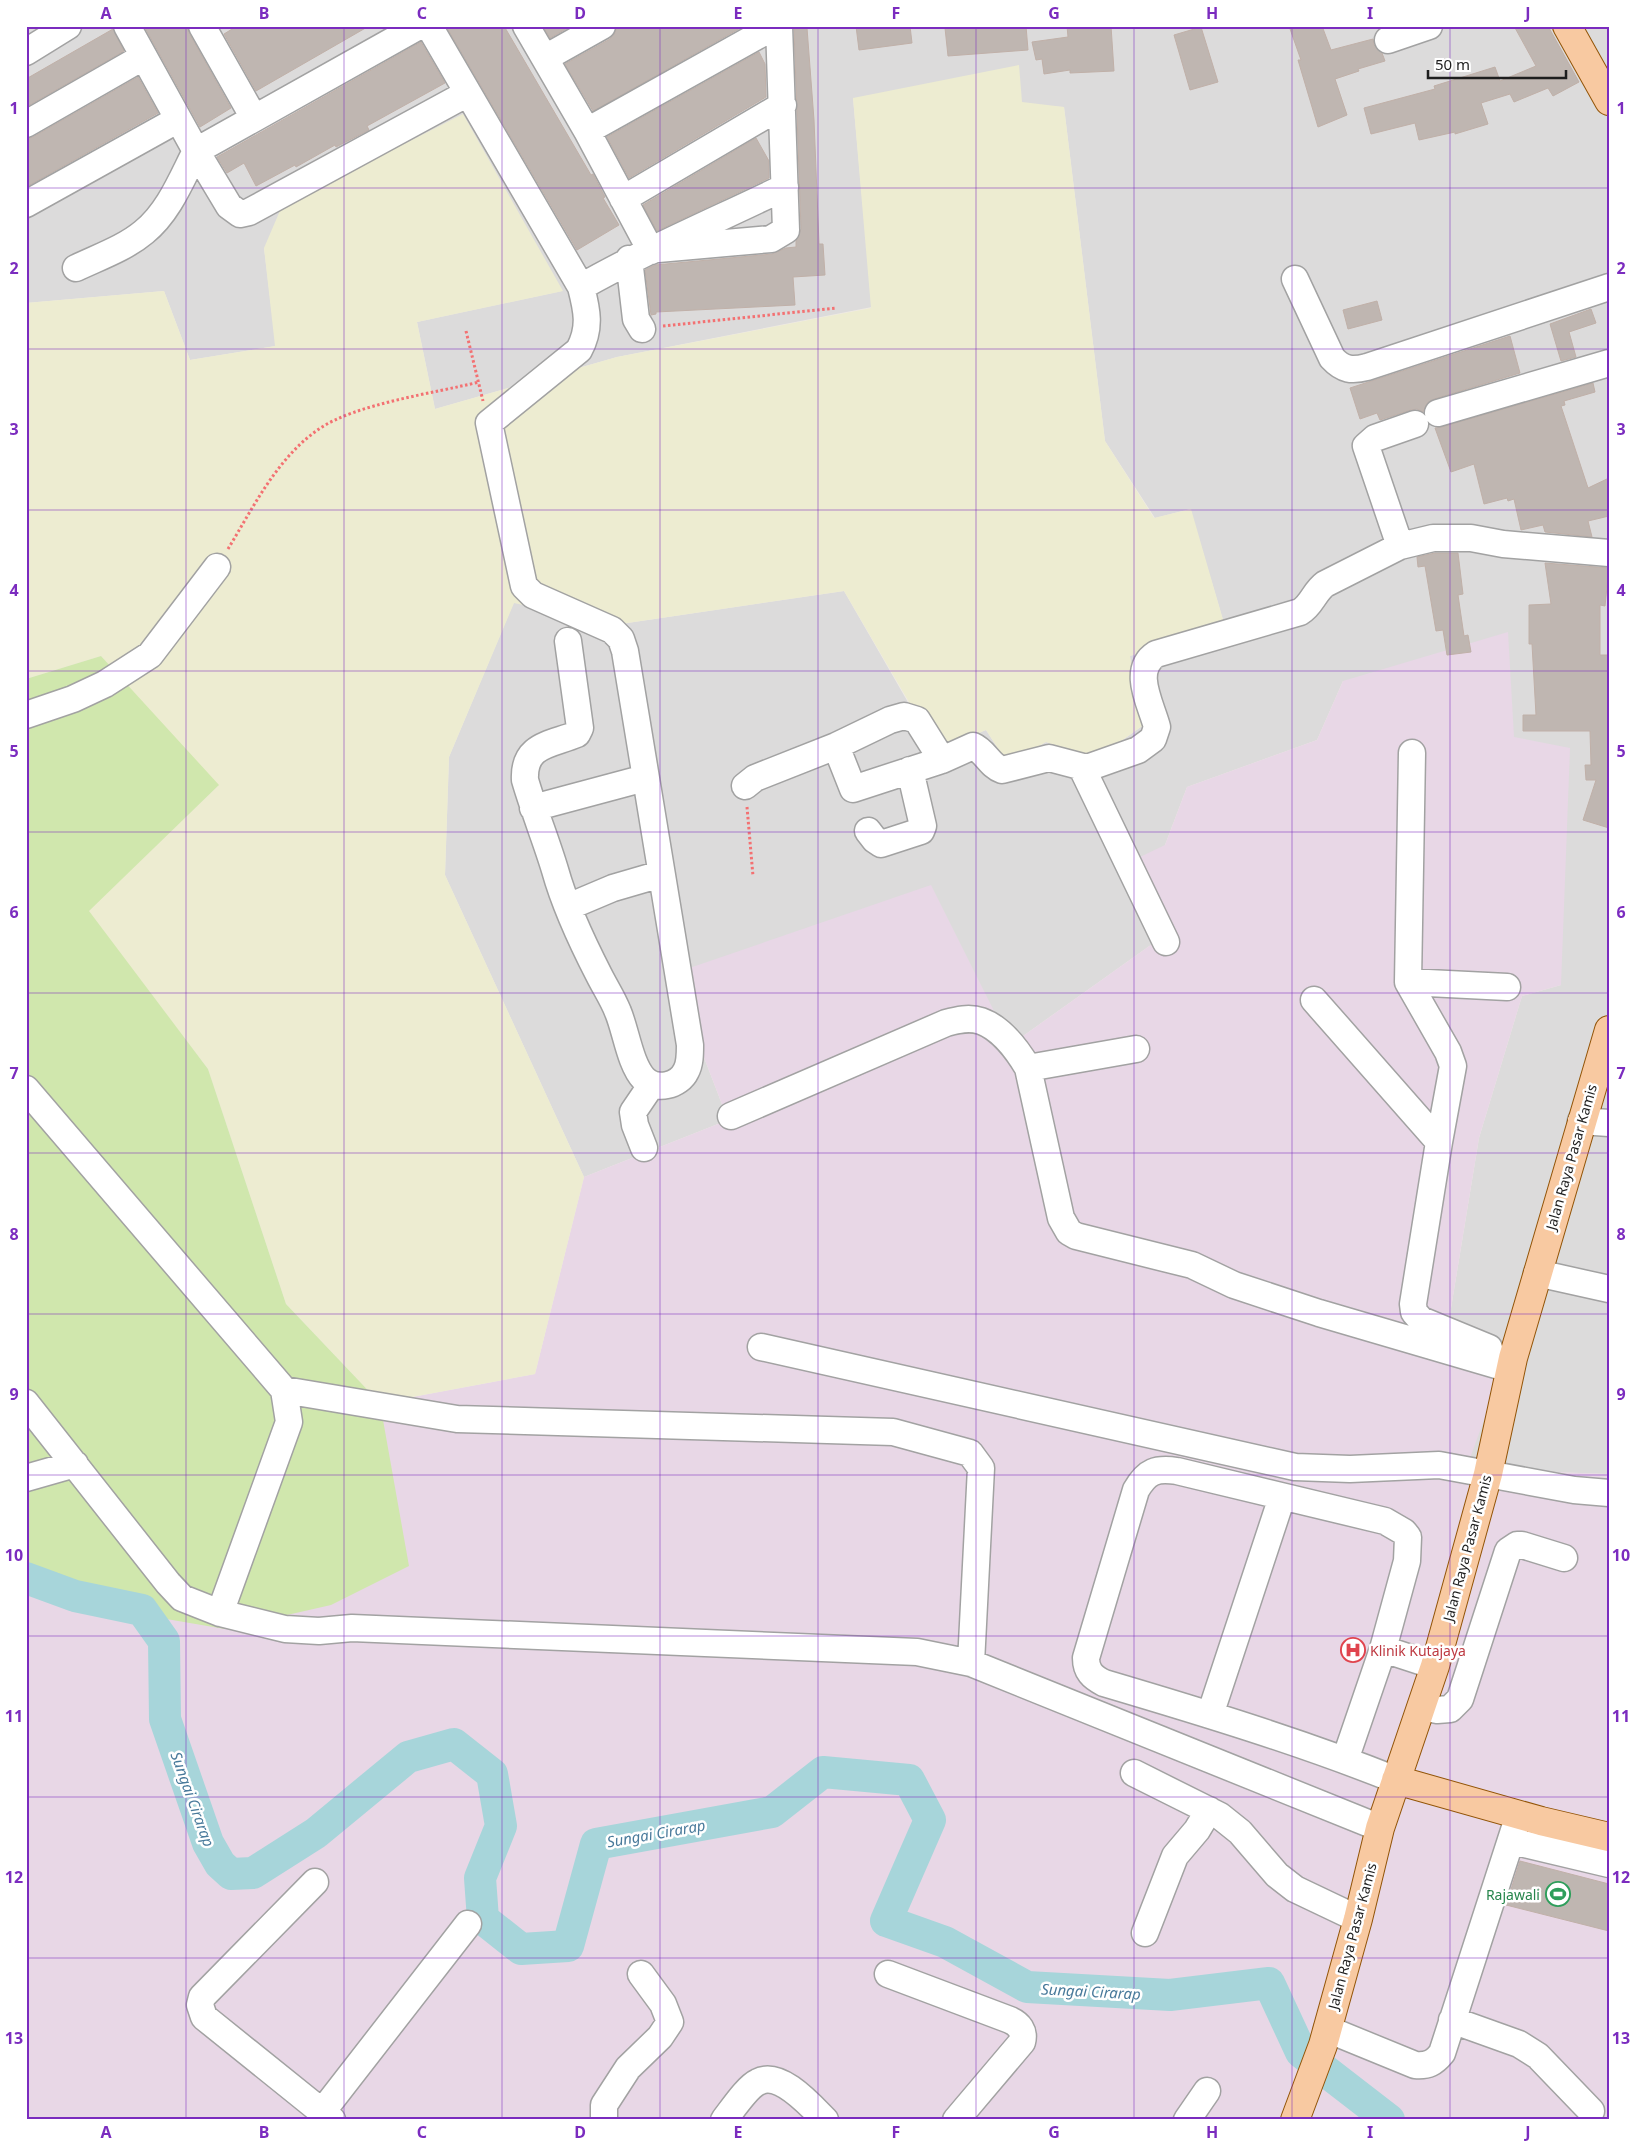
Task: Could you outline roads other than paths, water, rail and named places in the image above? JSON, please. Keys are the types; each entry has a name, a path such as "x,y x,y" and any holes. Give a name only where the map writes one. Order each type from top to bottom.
{"main road":[{"path":"1567,26 1609,101"},
{"name":"Jalan Raya Pasar Kamis","path":"1295,2120 1307,2092 1325,2037 1358,1919 1380,1828 1422,1707 1434,1666 1488,1474 1511,1364 1609,1030"},
{"path":"1396,1780 1519,1815 1609,1837"}],"street":[{"path":"26,52 68,26"},
{"path":"127,26 177,120 229,206 240,214 249,212 468,93"},
{"path":"76,268 122,247 144,232 161,214 196,151 419,26"},
{"path":"429,26 581,287 588,312 585,338 579,350 489,423 524,586 533,595 612,630 623,642 660,874 667,904 690,1045 689,1065 686,1073 680,1079 667,1086 652,1084 643,1078 636,1065 618,1011 598,973 568,907 525,780 524,771 528,758 537,749 577,734 580,728 568,641"},
{"path":"526,26 587,131 623,198 646,253 636,319 642,329"},
{"path":"545,58 602,26"},
{"path":"587,131 775,26"},
{"path":"646,253 776,238 786,230 779,26"},
{"path":"1388,40 1430,26"},
{"path":"210,29 254,118"},
{"path":"26,124 143,57"},
{"path":"623,198 783,105"},
{"path":"26,204 177,120"},
{"path":"581,287 646,253 785,187"},
{"path":"1295,278 1332,358 1340,366 1353,370 1367,368 1609,287"},
{"path":"1438,412 1609,363"},
{"path":"1400,546 1366,446 1375,438 1415,424"},
{"path":"836,746 853,789 942,760 973,746 979,749 996,768 1002,770 1049,758 1082,768 1138,750 1147,745 1155,736 1157,727 1143,672 1146,662 1151,657 1300,612 1306,609 1320,588 1325,584 1400,546 1433,538 1463,538 1503,544 1609,552"},
{"path":"26,715 72,699 105,684 150,655 217,567"},
{"path":"745,786 755,778 836,746 890,720 909,716 917,720 942,760"},
{"path":"1412,753 1408,982 1454,1066 1439,1142 1413,1304 1414,1312 1421,1320 1511,1364"},
{"path":"1082,768 1166,942"},
{"path":"868,830 875,840 881,844 921,831 923,826 910,770"},
{"path":"533,808 645,778"},
{"path":"568,907 613,888 660,874"},
{"path":"1408,982 1507,987"},
{"path":"1314,1000 1439,1142"},
{"path":"731,1116 946,1023 966,1019 981,1021 998,1031 1015,1049 1028,1068 1061,1218 1069,1232 1076,1236 1192,1265 1234,1285 1319,1313 1511,1364"},
{"path":"1028,1068 1136,1049"},
{"path":"644,1148 635,1125 633,1112 652,1084"},
{"path":"26,1089 284,1390 289,1422 220,1613"},
{"path":"1581,1121 1609,1123"},
{"path":"1537,1273 1609,1289"},
{"path":"761,1346 1295,1466 1350,1469 1439,1464 1574,1490 1609,1493"},
{"path":"284,1390 457,1418 893,1432 970,1453 981,1468 971,1663"},
{"path":"26,1402 168,1583 182,1598 220,1613 284,1629 319,1631 352,1628 866,1648 917,1652 971,1663 1380,1828"},
{"path":"26,1478 75,1464"},
{"path":"1345,1760 1383,1649 1407,1561 1408,1537 1404,1532 1385,1521 1163,1469 1151,1472 1143,1478 1136,1490 1086,1658 1091,1675 1104,1683 1210,1715 1345,1760 1396,1780"},
{"path":"1210,1715 1282,1497"},
{"path":"1422,1707 1445,1711 1454,1708 1460,1699 1508,1550 1517,1545 1522,1545 1564,1558"},
{"path":"1383,1649 1434,1666"},
{"path":"1134,1773 1220,1816 1240,1832 1271,1868 1295,1889 1358,1919"},
{"path":"1145,1933 1175,1856 1196,1830 1208,1810"},
{"path":"1325,2037 1415,2065 1431,2063 1442,2053 1512,1842 1519,1815"},
{"path":"1512,1842 1609,1864"},
{"path":"315,1882 202,1997 200,2004 204,2017 327,2116 468,1924"},
{"path":"604,2120 604,2105 628,2068 660,2037 670,2022 663,2004 641,1974"},
{"path":"888,1974 1010,2020 1016,2023 1023,2031 1022,2042 956,2120"},
{"path":"1452,2020 1519,2044 1529,2050 1538,2056 1591,2110"},
{"path":"724,2120 756,2082 768,2079 782,2083 790,2088 825,2120"},
{"path":"1187,2120 1207,2091"}],"waterway":[{"name":"Sungai Cirarap","path":"26,1578 75,1596 142,1610 164,1641 165,1719 208,1843 220,1864 231,1874 253,1873 316,1833 408,1757 454,1744 492,1774 501,1826 480,1878 483,1919 521,1949 568,1946 596,1844 772,1812 823,1772 909,1780 930,1820 886,1921 945,1942 1027,1987 1170,1995 1269,1983 1301,2052 1389,2120"}],"place":[{"name":"Klinik Kutajaya","path":"1353,1650"},
{"name":"Rajawali","path":"1558,1894"}]}
